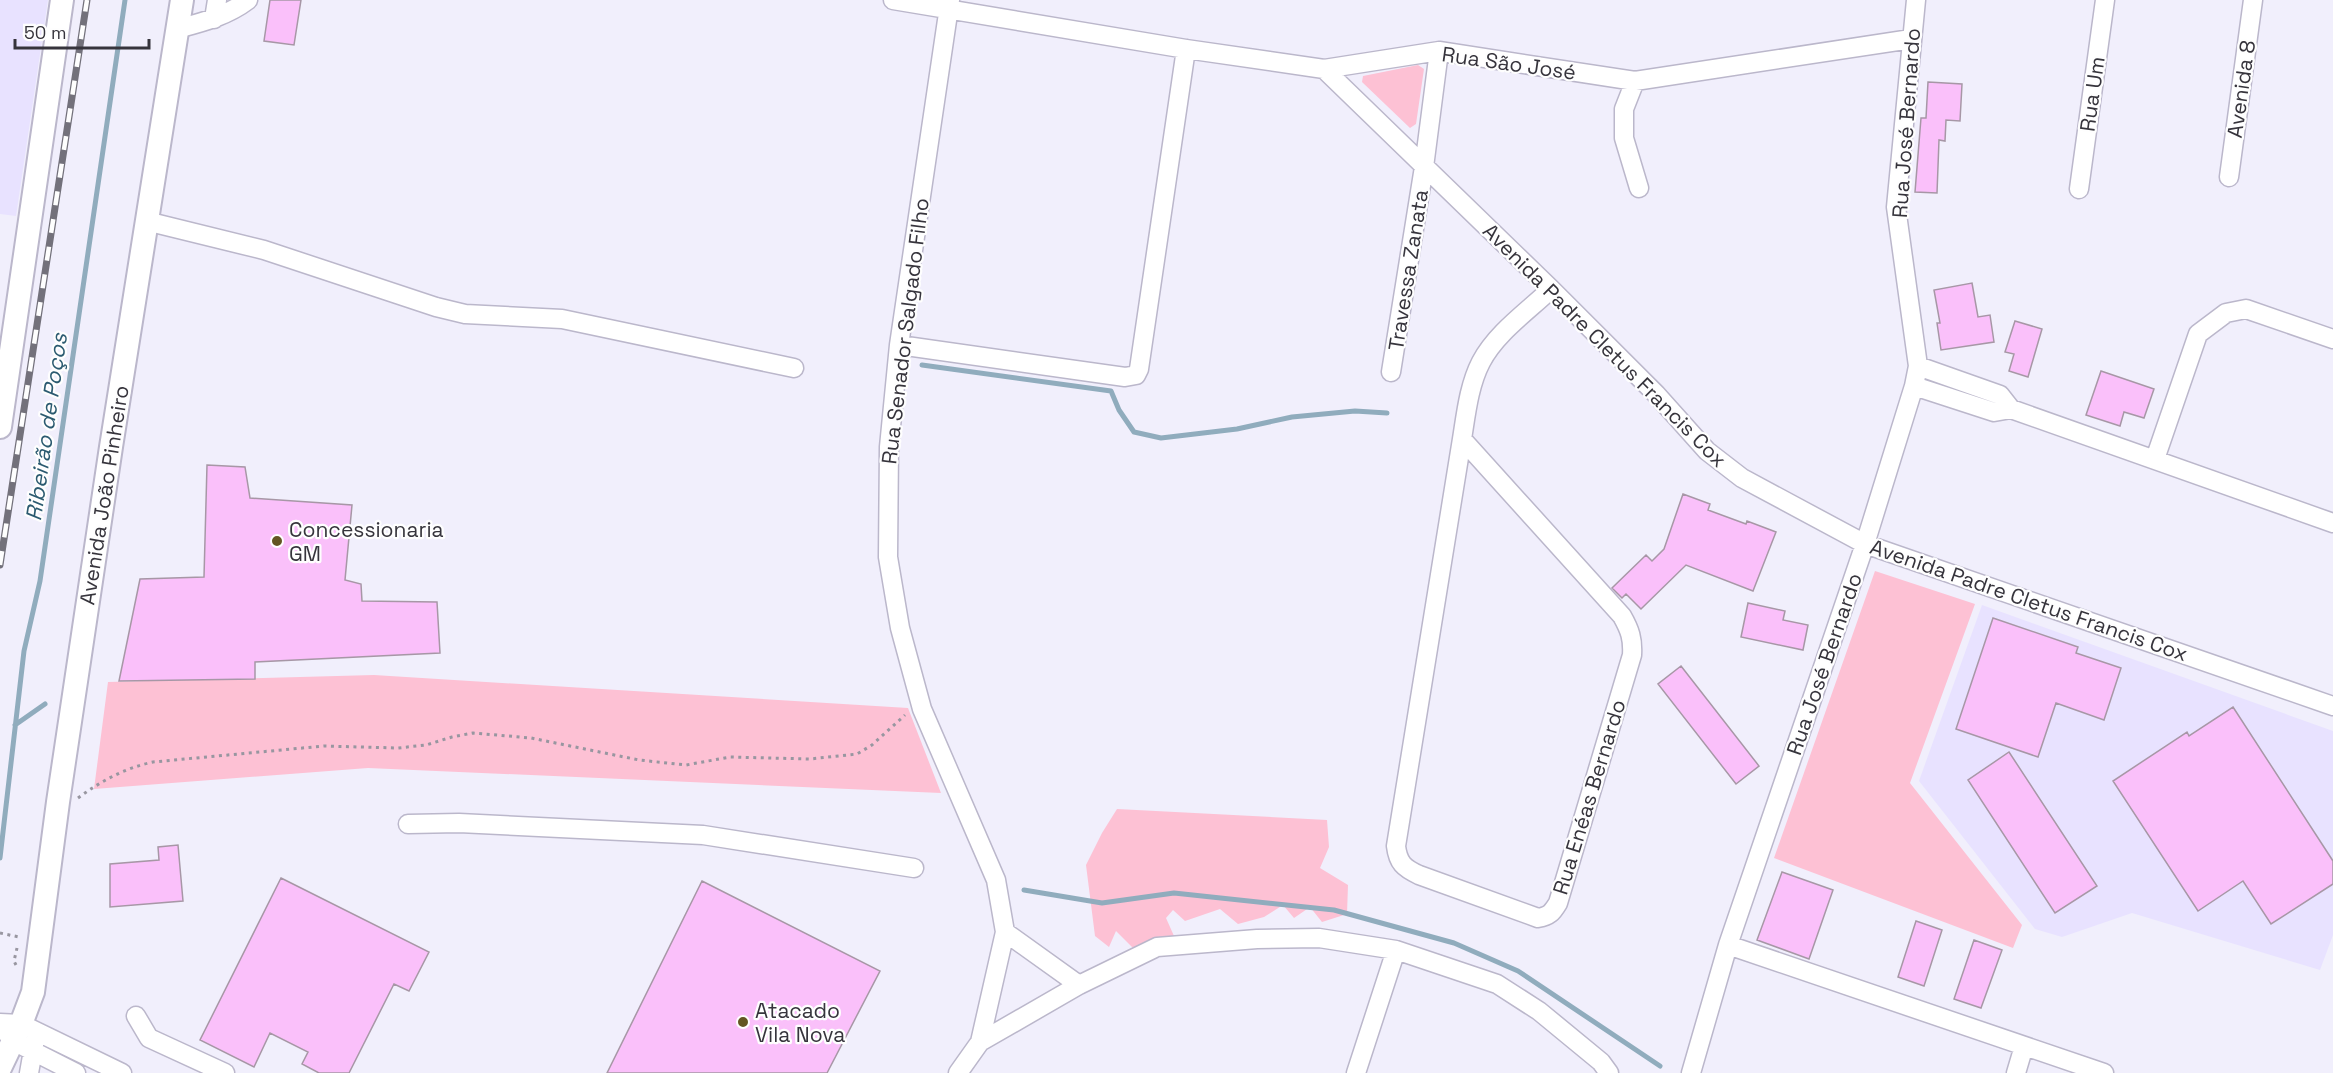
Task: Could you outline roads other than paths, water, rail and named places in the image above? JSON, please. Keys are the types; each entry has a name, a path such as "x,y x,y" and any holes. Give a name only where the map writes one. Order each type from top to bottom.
{"main road":[{"path":"0,427 62,0"},
{"name":"Avenida João Pinheiro","path":"17,1033 33,992 60,791 146,220 182,0"},
{"path":"0,1068 17,1033"}],"street":[{"path":"214,18 217,0"},
{"path":"177,28 236,10 248,0"},
{"name":"Rua São José","path":"894,0 949,5 1186,49 1324,69 1439,51 1635,81 1911,39"},
{"name":"Rua José Bernardo","path":"1691,1073 1728,945 1865,544 1914,386 1918,366 1896,207 1916,0"},
{"name":"Rua Um","path":"2079,189 2105,0"},
{"name":"Avenida 8","path":"2229,177 2253,0"},
{"name":"Rua Senador Salgado Filho","path":"949,5 899,345 889,447 888,557 900,628 920,702 996,880 1005,932"},
{"path":"899,345 1125,377 1136,375 1139,369 1186,49"},
{"name":"Travessa Zanata","path":"1391,372 1424,167 1439,51"},
{"name":"Avenida Padre Cletus Francis Cox","path":"1324,69 1551,289 1656,394 1707,451 1742,478 1865,544 2333,706"},
{"path":"1635,81 1624,109 1624,138 1639,189"},
{"path":"146,220 264,250 465,314 562,319 794,368"},
{"name":"Rua Enéas Bernardo","path":"1462,439 1622,616 1631,631 1633,641 1632,655 1558,903 1547,917 1538,918 1419,875 1403,867 1397,857 1396,846 1462,439 1470,395 1481,363 1498,338 1551,289"},
{"path":"2156,459 2198,334 2226,312 2246,309 2333,339"},
{"path":"1918,366 2001,395 2011,409"},
{"path":"1914,386 1994,412 2011,409 2333,523"},
{"path":"408,824 459,823 703,835 914,868"},
{"path":"958,1073 980,1042 1005,932 1079,985"},
{"path":"980,1042 1079,985 1157,947 1257,939 1319,938 1396,950 1497,984 1539,1011 1601,1062 1609,1073"},
{"path":"1728,945 2104,1073"},
{"path":"1356,1073 1396,950"},
{"path":"136,1016 149,1038 225,1073"},
{"path":"17,1033 76,1073"},
{"path":"17,1033 122,1073"},
{"name":"Avenida João Pinheiro","path":"17,1033 29,1073"},
{"path":"2016,1073 2024,1046"}],"waterway":[{"name":"Ribeirão de Poços","path":"0,858 24,651 40,581 125,0"},
{"path":"922,365 1111,391 1119,410 1134,432 1161,438 1237,429 1292,417 1355,411 1387,413"},
{"path":"15,725 45,704"},
{"path":"1024,890 1102,903 1174,893 1334,910 1454,943 1518,971 1660,1066"}],"railway":[{"path":"0,565 87,0"}],"place":[{"name":"Concessionaria GM","path":"277,541"},
{"name":"Atacado Vila Nova","path":"743,1022"}]}
